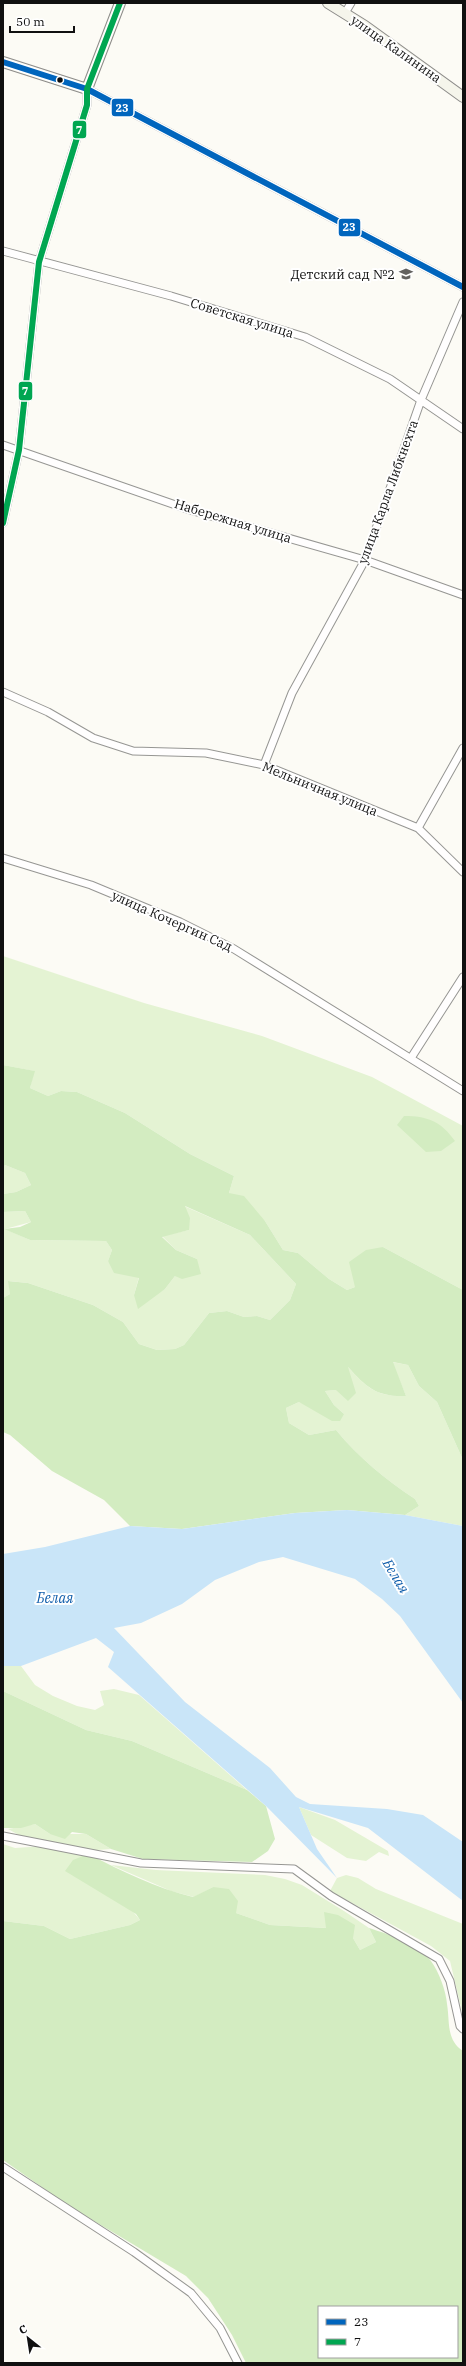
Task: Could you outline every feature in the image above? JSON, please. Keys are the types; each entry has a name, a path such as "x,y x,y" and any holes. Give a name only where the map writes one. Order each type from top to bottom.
{"street":[{"path":"3,523 19,450 39,262 87,105 87,89 120,3"},
{"name":"улица Калинина","path":"328,3 345,13 463,97"},
{"path":"345,13 351,3"},
{"path":"3,62 87,89 463,287"},
{"name":"Советская улица","path":"3,250 39,262 171,296 305,337 390,379 463,429"},
{"name":"улица Карла Либкнехта","path":"264,765 292,693 365,560 421,400 463,302"},
{"name":"Набережная улица","path":"3,445 190,510 365,560 463,595"},
{"name":"Мельничная улица","path":"3,692 48,712 93,738 134,752 206,753 264,765 418,828 463,872"},
{"path":"418,828 463,748"},
{"name":"улица Кочергин Сад","path":"3,858 91,885 180,922 234,949 463,1091"},
{"path":"411,1058 463,976"},
{"path":"3,1836 141,1863 294,1869 331,1896 439,1959 450,1981 460,2026 463,2029"},
{"path":"3,2167 134,2252 192,2293 220,2328 238,2363"}],"green space":[{"path":"3,956 144,1003 262,1036 372,1077 463,1126 463,1290 383,1247 355,1287 347,1290 329,1279 298,1253 283,1250 265,1221 229,1193 234,1176 190,1154 125,1113 77,1092 61,1091 48,1096 30,1088 34,1071 3,1065"},
{"path":"3,1065 35,1071 30,1088 48,1096 61,1091 77,1092 125,1113 190,1154 234,1176 229,1193 244,1196 265,1221 283,1250 298,1253 329,1279 347,1290 355,1287 349,1262 366,1250 383,1247 463,1290 463,1460 437,1402 419,1386 408,1365 393,1362 406,1396 387,1395 373,1390 361,1381 348,1367 356,1393 348,1401 336,1390 325,1391 334,1405 344,1414 340,1421 332,1421 299,1402 286,1408 289,1423 309,1435 336,1430 373,1468 415,1499 419,1506 405,1515 347,1510 295,1513 182,1529 130,1526 104,1500 52,1471 10,1435 3,1432 3,1298 10,1294 8,1281 28,1283 93,1305 123,1322 139,1344 157,1350 175,1349 184,1345 209,1313 227,1311 244,1317 257,1316 270,1320 290,1300 296,1284 250,1235 185,1206 190,1218 189,1230 162,1237 176,1250 197,1259 201,1274 182,1279 175,1276 165,1289 138,1309 134,1295 139,1278 114,1273 108,1261 112,1250 106,1241 30,1240 4,1229 20,1227 31,1222 25,1211 3,1212 3,1194 16,1192 31,1185 25,1173 5,1165 3,1168"},
{"path":"404,1116 420,1117 433,1121 439,1124 450,1134 455,1141 441,1151 426,1152 397,1125"},
{"path":"5,1165 25,1173 31,1185 16,1192 3,1194 3,1168"},
{"path":"184,1206 250,1235 296,1284 290,1300 270,1320 257,1316 244,1317 227,1311 209,1313 184,1345 175,1349 157,1350 139,1344 123,1322 93,1305 28,1283 9,1281 10,1294 3,1298 3,1212 25,1211 31,1222 5,1229 30,1240 106,1241 112,1250 108,1261 129,1275 139,1277 134,1295 153,1296 165,1289 175,1276 197,1259 176,1250 162,1236 189,1230"},
{"path":"392,1362 408,1365 419,1386 437,1402 463,1460 463,1526 405,1515 419,1506 415,1499 373,1468 336,1430 309,1435 289,1423 286,1408 299,1402 344,1414 334,1405 325,1391 336,1390 348,1367 360,1380 379,1393 406,1396"},
{"path":"3,1666 21,1666 35,1685 53,1696 77,1706 95,1710 104,1705 100,1691 114,1689 139,1695 247,1790 132,1741 86,1730 3,1691"},
{"path":"3,1691 86,1730 132,1741 247,1790 266,1806 275,1839 268,1851 252,1862 143,1859 111,1849 86,1834 72,1832 65,1839 50,1834 35,1824 21,1828 3,1828"},
{"path":"299,1807 335,1820 388,1851 389,1856 379,1852 366,1861 347,1858 311,1835"},
{"path":"35,1824 50,1834 86,1834 111,1849 83,1851 140,1920 130,1925 70,1939 44,1926 3,1921 3,1844 15,1848 59,1845 26,1839 8,1829"},
{"path":"88,1854 152,1884 193,1897 213,1887 229,1889 238,1901 236,1913 270,1925 326,1928 324,1912 338,1915 355,1925 353,1938 360,1950 376,1942 369,1928 411,1944 431,1961 444,1988 451,2036 458,2047 463,2051 463,2363 246,2363 232,2335 208,2298 186,2276 69,2206 3,2160 3,1921 44,1926 70,1939 130,1925 140,1920 136,1914 65,1871 73,1860"},
{"path":"111,1865 156,1870 265,1875 285,1879 302,1885 369,1928 376,1942 360,1950 353,1938 327,1928 270,1925 236,1913 213,1887 194,1897 171,1891"},
{"path":"346,1875 358,1878 376,1889 463,1924 463,2016 450,1961 431,1946 330,1891 337,1878"}],"water":[{"name":"Белая","path":"347,1510 405,1515 463,1526 463,1703 400,1616 382,1599 355,1579 283,1557 259,1562 215,1580 182,1604 141,1623 114,1628 185,1702 270,1768 296,1797 310,1804 387,1809 423,1815 463,1842 463,1901 368,1828 299,1807 317,1849 337,1878 266,1806 108,1667 114,1652 96,1638 21,1666 3,1666 3,1554 45,1547 130,1526 182,1529 295,1513"}],"transit line":[{"name":"7","path":"3,523 19,450 39,262 87,105 87,89 120,3"},
{"name":"23","path":"3,62 87,89 463,287"}],"place":[{"name":"Детский сад №2","path":"406,274"}]}
